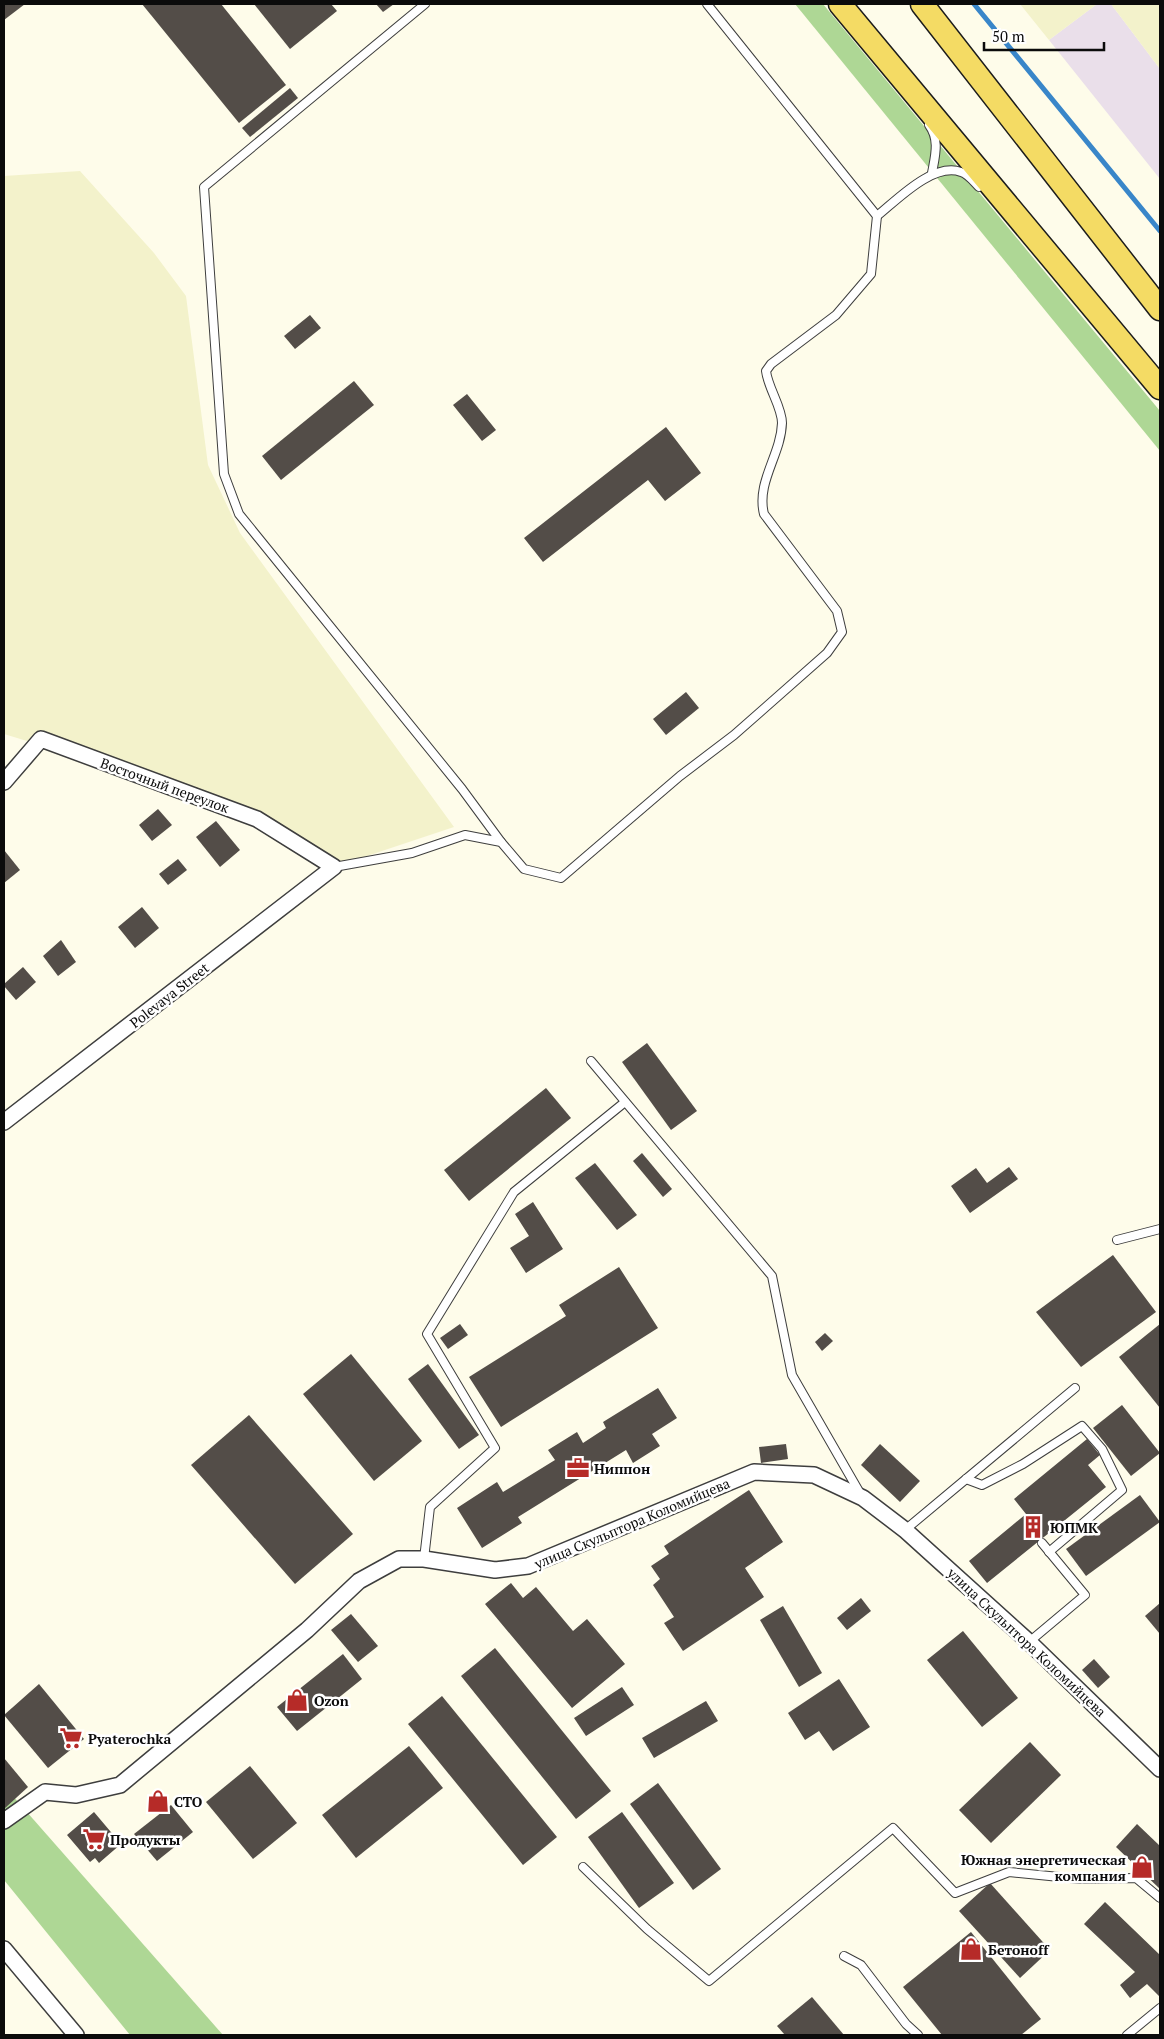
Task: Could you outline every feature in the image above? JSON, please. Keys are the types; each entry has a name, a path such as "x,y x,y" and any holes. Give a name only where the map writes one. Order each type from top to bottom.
{"main road":[{"path":"922,4 1160,309"},
{"path":"844,8 1160,388"}],"street":[{"name":"Восточный переулок","path":"4,782 41,739 257,819 334,867"},
{"name":"Polevaya Street","path":"4,1122 334,867"},
{"name":"улица Скульптора Коломийцева","path":"4,1821 45,1792 76,1795 120,1785 307,1630 359,1581 399,1559 424,1559 495,1570 528,1566 754,1472 814,1476 863,1498 905,1530 1029,1642 1160,1769"},
{"path":"4,1949 76,2035"}],"lane":[{"path":"425,4 204,187 224,474 239,514 462,789 501,842 524,869 561,878 680,776 734,735 827,653 842,632 837,611 764,514 761,502 762,490 780,435 782,421 767,380 766,371 771,364 836,315 871,274 877,216 707,4"},
{"path":"844,8 932,129 936,141 936,154 932,173"},
{"path":"877,216 932,173 948,170 960,171 968,175 1062,269"},
{"path":"334,867 412,853 465,835 501,842"},
{"path":"591,1061 772,1276 792,1375 863,1498"},
{"path":"424,1559 430,1507 495,1448 427,1334 514,1192 625,1102"},
{"path":"1117,1240 1160,1229"},
{"path":"905,1530 1075,1388"},
{"path":"966,1479 982,1485 1022,1464 1082,1426 1102,1449 1122,1490 1050,1552"},
{"path":"1029,1642 1086,1595 1042,1543"},
{"path":"583,1867 647,1929 709,1981 893,1828 955,1893 1009,1872 1080,1879 1136,1878 1160,1898"},
{"path":"844,1956 861,1965 906,2024 918,2035"},
{"path":"1127,2035 1160,2008"}],"shaded area":[{"path":"1097,4 1111,4 1160,69 1160,179 1049,40"}],"green space":[{"path":"795,4 823,4 1160,411 1160,451"},
{"path":"1020,4 1097,4 1049,40"},
{"path":"1111,4 1160,4 1160,69"},
{"path":"80,171 154,253 186,296 208,465 240,533 454,827 334,867 204,795 4,734 4,176"},
{"path":"4,1786 223,2035 130,2035 4,1880"}],"building":[{"path":"4,4 25,4 4,20"},
{"path":"142,4 221,4 286,85 239,123"},
{"path":"254,4 331,4 337,11 290,49"},
{"path":"376,4 394,4 383,12"},
{"path":"290,88 298,98 250,137 242,128"},
{"path":"310,315 321,328 295,349 284,336"},
{"path":"354,381 374,405 281,480 262,456"},
{"path":"467,394 496,430 482,441 453,405"},
{"path":"666,427 701,473 665,501 648,480 543,562 524,538"},
{"path":"686,692 699,708 666,735 653,719"},
{"path":"158,809 172,825 152,841 139,825"},
{"path":"216,821 240,850 220,867 196,837"},
{"path":"4,850 20,870 4,883"},
{"path":"178,859 187,870 168,885 159,874"},
{"path":"142,907 159,928 135,948 118,927"},
{"path":"61,940 76,962 58,976 43,956"},
{"path":"23,967 36,982 16,1000 4,984"},
{"path":"647,1043 697,1111 671,1130 622,1062"},
{"path":"546,1088 571,1118 469,1201 444,1170"},
{"path":"642,1153 672,1189 663,1197 633,1161"},
{"path":"595,1163 637,1215 617,1230 575,1178"},
{"path":"1009,1167 1018,1179 970,1213 951,1186 976,1168 987,1183"},
{"path":"533,1202 563,1249 526,1273 510,1248 529,1236 515,1214"},
{"path":"1113,1255 1156,1312 1081,1367 1036,1312"},
{"path":"619,1267 658,1328 501,1427 469,1377 566,1316 559,1305"},
{"path":"460,1324 468,1335 448,1349 440,1338"},
{"path":"1160,1324 1160,1408 1119,1357"},
{"path":"825,1333 833,1341 822,1351 815,1342"},
{"path":"351,1354 422,1441 374,1481 303,1394"},
{"path":"428,1364 479,1435 459,1449 408,1379"},
{"path":"658,1388 677,1418 652,1434 660,1446 633,1463 626,1450 518,1517 522,1523 482,1548 457,1508 497,1482 503,1492 555,1460 548,1450 577,1432 583,1443 606,1428 603,1422"},
{"path":"1122,1405 1160,1453 1131,1476 1093,1428"},
{"path":"249,1415 353,1534 295,1584 191,1465"},
{"name":"ЮПМК","path":"1087,1439 1100,1455 1088,1465 1106,1487 987,1583 969,1561 1026,1514 1014,1499"},
{"path":"786,1444 788,1459 761,1463 759,1447"},
{"path":"880,1444 920,1481 900,1502 861,1465"},
{"path":"749,1490 783,1542 745,1568 764,1597 683,1651 664,1623 674,1617 653,1585 660,1579 651,1566 669,1554 664,1546"},
{"path":"1140,1495 1160,1522 1086,1576 1066,1549"},
{"path":"511,1583 523,1598 536,1587 573,1631 587,1619 625,1664 572,1708 485,1604"},
{"path":"861,1598 871,1611 847,1630 837,1618"},
{"path":"1160,1603 1160,1634 1145,1616"},
{"path":"783,1606 822,1673 799,1687 760,1620"},
{"path":"351,1614 378,1646 358,1662 331,1630"},
{"path":"963,1631 1018,1698 982,1727 927,1660"},
{"path":"495,1648 611,1791 576,1819 461,1676"},
{"path":"343,1654 362,1679 297,1731 277,1707"},
{"path":"1094,1659 1110,1677 1098,1688 1082,1670"},
{"path":"839,1679 870,1727 833,1751 819,1731 805,1740 788,1713"},
{"path":"39,1684 84,1739 48,1768 4,1715"},
{"path":"622,1687 634,1705 586,1736 574,1718"},
{"path":"442,1696 557,1837 523,1865 408,1724"},
{"path":"706,1701 718,1721 654,1758 642,1738"},
{"path":"1030,1742 1061,1775 991,1843 959,1810"},
{"path":"409,1746 443,1788 356,1858 322,1815"},
{"path":"4,1758 28,1787 4,1809"},
{"path":"250,1766 297,1823 253,1859 206,1802"},
{"path":"658,1783 721,1869 693,1890 630,1804"},
{"path":"171,1805 193,1832 157,1861 134,1834"},
{"name":"Продукты","path":"94,1812 121,1844 99,1863 95,1858 90,1862 67,1835"},
{"path":"622,1812 674,1883 639,1908 588,1837"},
{"path":"1137,1824 1160,1846 1160,1889 1116,1847"},
{"path":"990,1883 1050,1950 1020,1978 959,1911"},
{"path":"1105,1902 1160,1955 1159,1996 1147,1984 1130,1998 1120,1985 1135,1972 1084,1924"},
{"path":"971,1932 1041,2019 1021,2035 942,2035 903,1987"},
{"path":"812,1997 844,2035 785,2035 777,2026"}],"waterway":[{"path":"974,4 1160,231"}],"place":[{"name":"Ниппон","path":"578,1468"},
{"name":"ЮПМК","path":"1033,1527"},
{"name":"Ozon","path":"297,1700"},
{"name":"Pyaterochka","path":"71,1738"},
{"name":"СТО","path":"158,1801"},
{"name":"Продукты","path":"94,1839"},
{"name":"Южная энергетическая компания","path":"1142,1867"},
{"name":"Бетонoff","path":"971,1949"}]}
